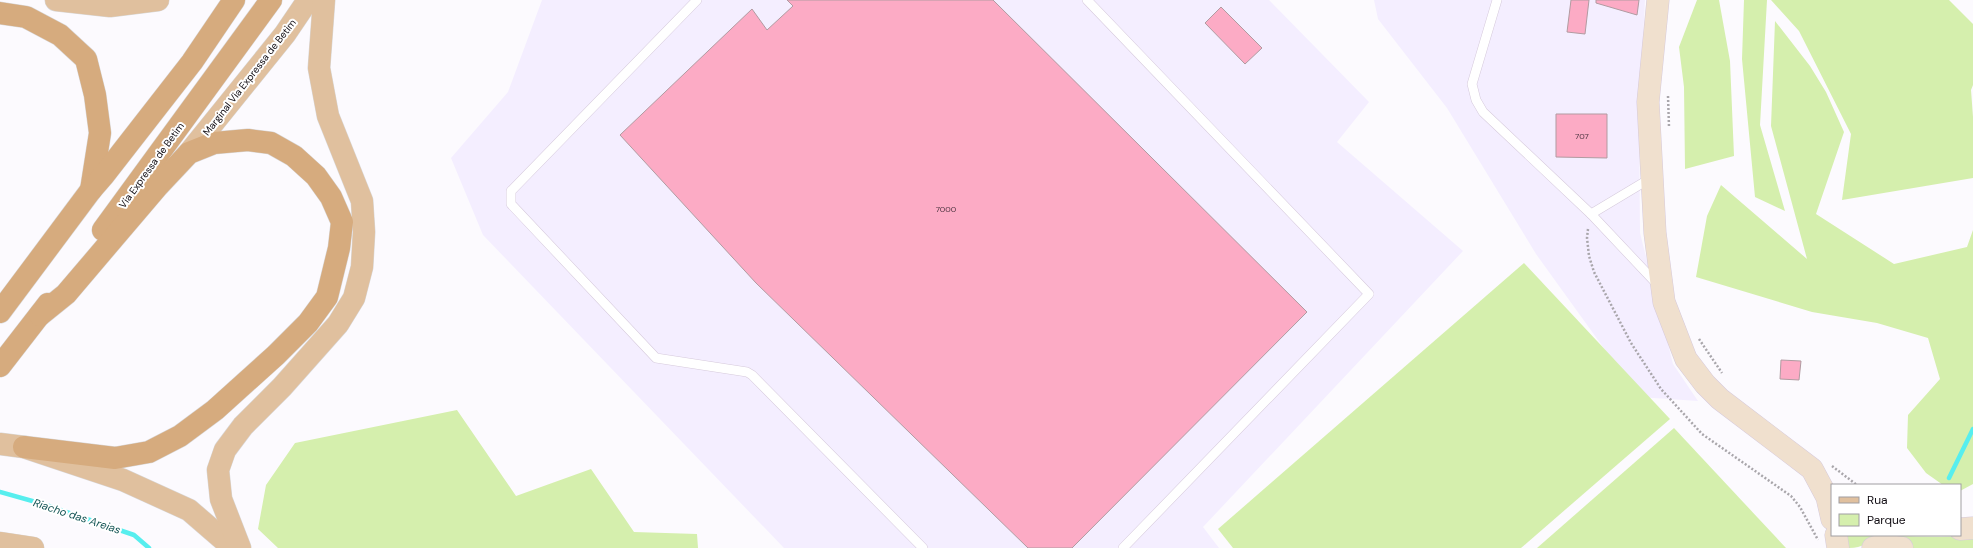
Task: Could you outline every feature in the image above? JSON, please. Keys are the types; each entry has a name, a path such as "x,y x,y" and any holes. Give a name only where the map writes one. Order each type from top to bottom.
{"highway":[{"path":"3,308 91,190 192,62 234,0"},
{"name":"Via Expressa de Betim","path":"35,322 271,0"},
{"path":"0,13 26,17 60,35 86,59 95,95 100,134 91,190"},
{"path":"0,366 35,322 66,294 157,186 189,153 214,143 248,140 271,143 294,156 316,176 331,197 342,222 339,248 327,297 308,323 276,355 215,410 180,436 148,452 115,458 24,447"}],"main road":[{"path":"56,0 110,6 158,0"},
{"name":"Marginal Via Expressa de Betim","path":"189,153 285,34 308,0"},
{"path":"240,548 221,499 218,470 225,450 243,426 282,387 338,324 354,298 362,267 364,232 362,201 328,116 319,68 324,0"},
{"path":"1658,0 1648,102 1655,233 1664,302 1686,359 1705,384 1720,399 1819,465 1832,484"},
{"path":"0,444 24,447 123,480 189,510 233,548"},
{"path":"1819,465 1831,515"},
{"path":"1961,529 1973,528"},
{"path":"0,543 33,548"},
{"path":"1873,548 1881,545 1902,548"}],"lane":[{"path":"697,0 511,191 511,204 656,358 747,372 752,375 923,548"},
{"path":"1087,0 1369,294 1123,548"},
{"path":"1497,0 1472,84 1476,100 1483,112 1591,214 1662,289"},
{"path":"1591,214 1652,178"}],"path":[{"path":"1668,94 1669,134"},
{"path":"1591,214 1587,238 1589,256 1594,272 1631,343 1661,389 1702,434 1791,496 1831,542"},
{"path":"1696,335 1722,374"},
{"path":"1819,465 1855,484"}],"shaded area":[{"path":"542,0 1269,0 1369,102 1337,142 1463,251 1203,527 1219,548 784,548 483,235 451,158 508,92"},
{"path":"1374,0 1645,0 1639,118 1640,233 1673,364 1698,401 1639,397 1536,254 1447,108 1378,19"}],"green space":[{"path":"1697,0 1719,0 1730,61 1734,156 1685,169 1684,87 1679,47"},
{"path":"1744,0 1767,0 1760,125 1785,211 1755,197 1742,59"},
{"path":"1771,0 1949,0 1973,24 1973,85 1971,90 1973,117 1973,178 1842,200 1851,134 1799,31"},
{"path":"1775,21 1810,66 1826,92 1844,132 1816,214 1894,264 1967,247 1973,230 1973,484 1961,490 1961,484 1942,484 1926,473 1907,448 1908,415 1940,379 1928,338 1877,323 1812,312 1696,277 1707,216 1721,185 1807,259 1771,126"},
{"path":"1524,263 1670,419 1521,548 1233,548 1218,529"},
{"path":"457,410 516,496 591,469 634,532 697,534 698,548 278,548 258,529 266,485 295,443"},
{"path":"1674,428 1786,548 1537,548"},
{"path":"1845,536 1973,536 1973,548 1913,548 1901,543 1884,540 1849,548"}],"building":[{"path":"787,0 993,0 1307,312 1072,548 1028,548 756,283 620,135 752,9 767,30 793,6"},
{"path":"1571,0 1589,0 1585,34 1567,32"},
{"path":"1596,0 1639,0 1637,15 1596,3"},
{"path":"1221,7 1262,48 1245,64 1205,23"},
{"path":"1556,114 1607,114 1607,158 1556,157"},
{"path":"1781,360 1801,361 1799,380 1780,379"}],"waterway":[{"path":"1949,478 1973,429"},
{"name":"Riacho das Areias","path":"0,492 43,504 134,535 149,548"}]}
